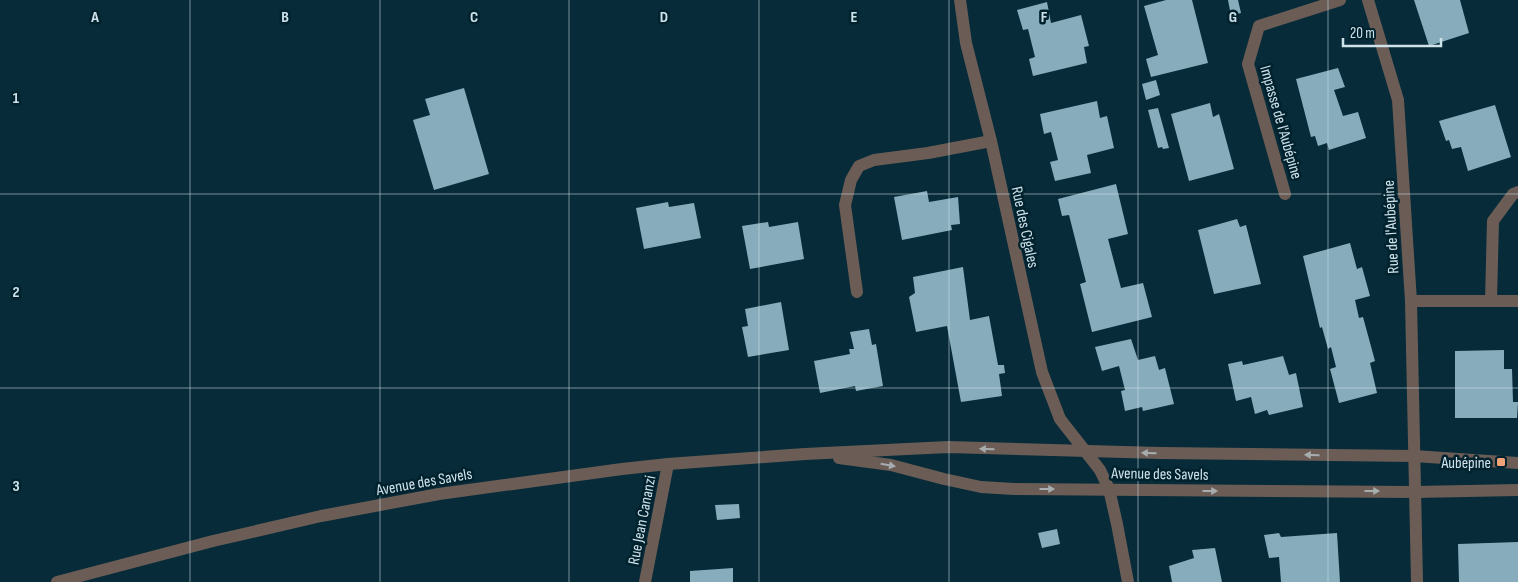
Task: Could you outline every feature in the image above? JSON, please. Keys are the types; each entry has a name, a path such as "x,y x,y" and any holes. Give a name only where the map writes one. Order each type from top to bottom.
{"street":[{"name":"Rue des Cigales","path":"960,0 966,43 991,141 1042,372 1060,420 1100,470 1109,489 1118,524 1128,582"},
{"name":"Impasse de l'Aubépine","path":"1285,194 1248,64 1259,26 1340,0"},
{"name":"Rue de l'Aubépine","path":"1368,0 1398,100 1411,301 1417,582"},
{"path":"857,292 845,204 851,180 859,166 874,160 928,153 991,141"},
{"path":"1491,301 1493,221 1513,194 1518,192"},
{"path":"1411,301 1518,301"},
{"name":"Avenue des Savels","path":"57,582 312,518 439,494 622,468 668,464 805,454 948,448 1414,456 1518,463"},
{"name":"Avenue des Savels","path":"805,454 891,465 981,487 1014,489 1415,492 1518,490"},
{"name":"Rue Jean Cananzi","path":"646,582 668,464"}],"building":[{"path":"1166,0 1192,0 1208,63 1151,77 1146,59 1158,55 1144,6"},
{"path":"1228,0 1238,0 1241,13 1231,16"},
{"path":"1414,0 1460,0 1469,33 1429,46"},
{"path":"1047,2 1051,23 1081,15 1089,46 1084,47 1087,63 1033,76 1029,59 1035,57 1028,29 1023,30 1017,10"},
{"path":"1338,68 1345,87 1334,90 1343,116 1358,112 1366,138 1329,150 1327,143 1318,146 1315,136 1311,137 1296,79"},
{"path":"1156,80 1160,95 1146,100 1142,84"},
{"path":"464,88 489,174 434,190 413,120 430,115 425,99"},
{"path":"1097,101 1100,118 1107,116 1114,148 1087,155 1091,173 1055,181 1050,162 1058,160 1051,132 1044,134 1040,114"},
{"path":"1210,103 1213,117 1219,114 1234,169 1189,181 1171,114"},
{"path":"1495,105 1511,157 1468,171 1461,147 1452,149 1449,140 1446,141 1439,121"},
{"path":"1158,108 1169,148 1158,148 1148,110"},
{"path":"1116,184 1128,234 1108,239 1121,288 1143,283 1152,317 1092,332 1080,284 1086,282 1069,215 1062,216 1058,199"},
{"path":"927,191 929,202 958,197 960,224 951,225 952,230 902,240 894,197"},
{"path":"668,202 669,207 694,203 701,238 644,249 636,208"},
{"path":"1237,219 1240,227 1246,225 1261,284 1214,294 1198,230"},
{"path":"768,222 769,227 798,222 804,259 750,269 742,226"},
{"path":"1350,243 1357,269 1362,267 1370,296 1355,300 1359,318 1363,317 1375,361 1370,363 1377,393 1339,403 1330,369 1336,367 1331,347 1328,349 1322,327 1320,328 1303,256"},
{"path":"963,267 970,320 989,316 998,365 1004,365 1005,373 999,374 1002,396 961,402 947,326 916,332 909,297 915,293 913,277"},
{"path":"781,302 789,350 748,357 742,327 748,326 745,309"},
{"path":"869,329 872,345 876,344 883,386 856,391 855,386 820,393 814,361 850,354 849,349 854,349 850,332"},
{"path":"1131,339 1138,360 1155,356 1159,370 1165,368 1174,404 1143,411 1142,407 1125,411 1121,391 1125,390 1119,366 1102,371 1095,347"},
{"path":"1504,350 1504,369 1512,369 1513,402 1518,402 1517,418 1455,418 1455,351"},
{"path":"1283,356 1289,375 1296,373 1303,407 1269,415 1267,410 1255,414 1251,397 1236,401 1228,364 1242,361 1243,365"},
{"path":"739,504 740,518 717,520 715,505"},
{"path":"1057,529 1060,544 1042,548 1038,533"},
{"path":"1279,533 1281,537 1337,533 1340,582 1281,582 1279,557 1269,558 1264,535"},
{"path":"1518,542 1518,582 1459,582 1458,544"},
{"path":"1215,548 1222,582 1172,582 1169,566 1194,558 1192,550"},
{"path":"733,568 733,582 690,582 690,571"}],"place":[{"name":"Aubépine","path":"1501,462"}]}
